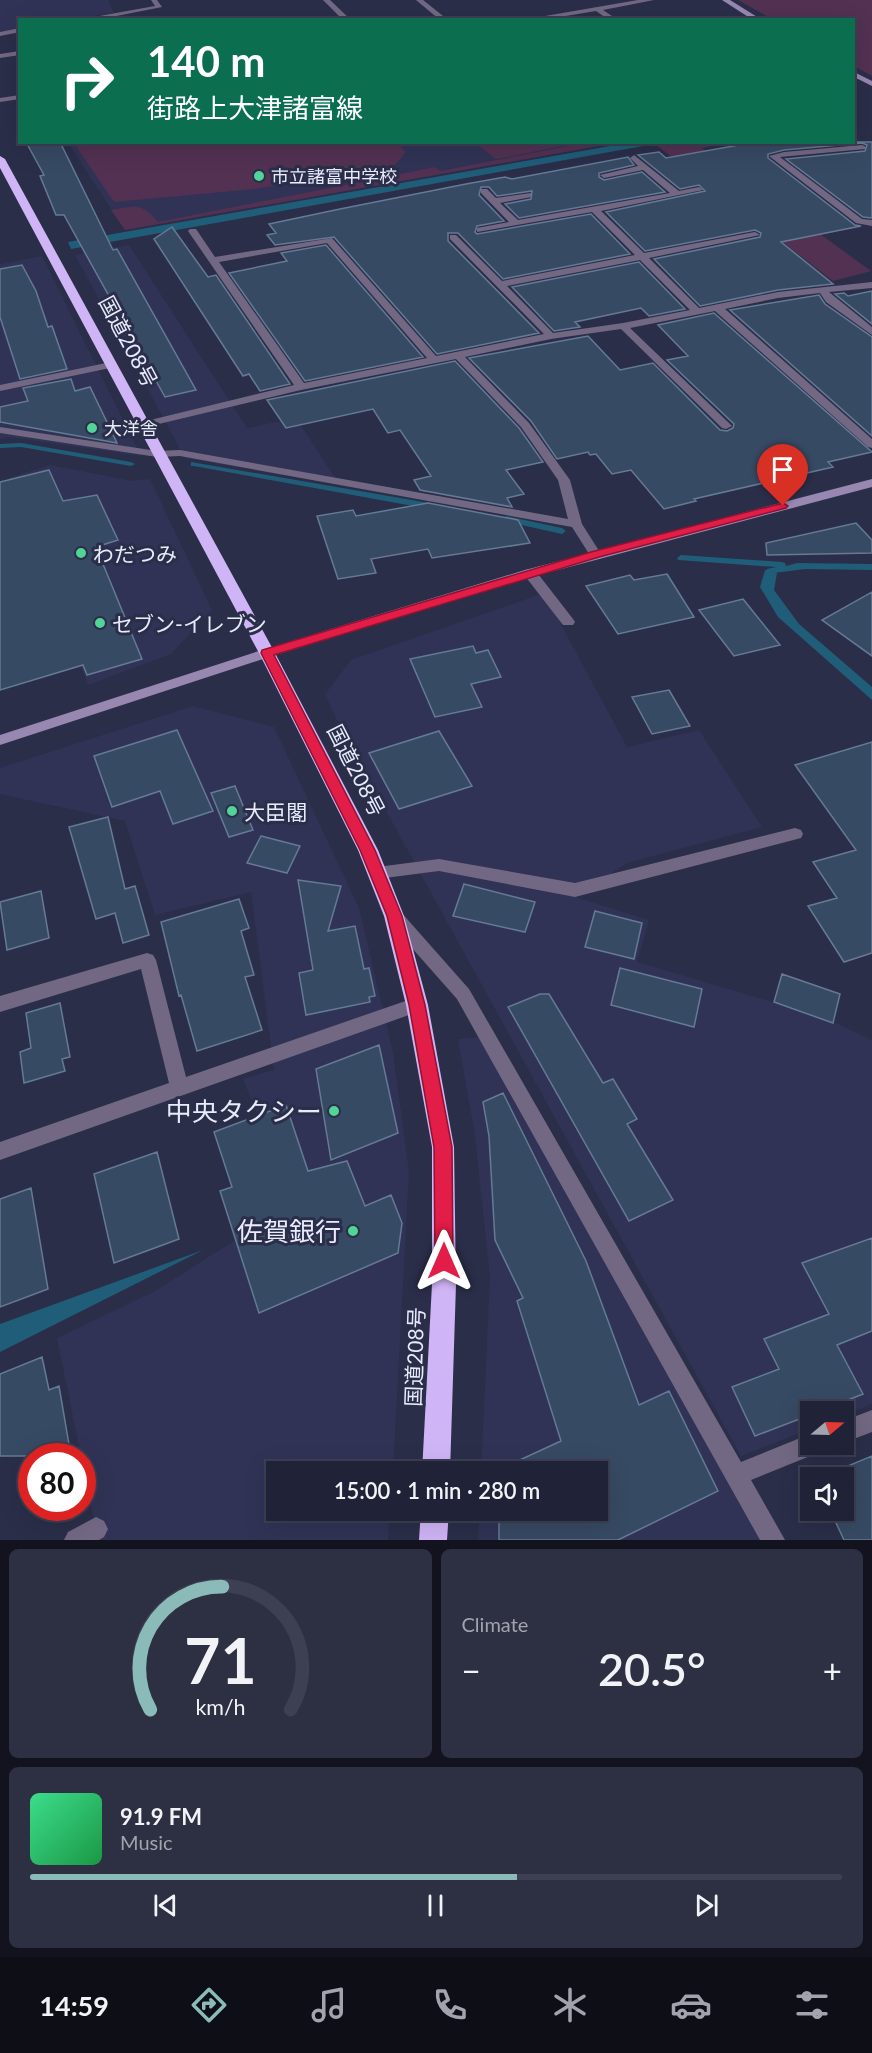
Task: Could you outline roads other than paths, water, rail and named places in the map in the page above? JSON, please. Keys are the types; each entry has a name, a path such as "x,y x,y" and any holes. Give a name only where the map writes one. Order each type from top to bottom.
{"highway":[{"name":"国道208号","path":"0,159 157,454 267,653 368,850 394,916 417,1005 443,1147 444,1284 436,1461"},
{"path":"433,1540 434,1521"}],"street":[{"path":"92,18 159,7 154,0"},
{"path":"326,0 346,18"},
{"path":"419,0 442,18"},
{"path":"537,18 651,0"},
{"path":"725,0 756,18"},
{"path":"596,8 612,18"},
{"path":"0,34 18,30"},
{"path":"0,56 18,53"},
{"path":"855,75 872,84"},
{"path":"0,100 18,97"},
{"path":"872,153 867,146 826,153 811,150 773,156 859,221 872,223"},
{"path":"634,158 677,194"},
{"path":"604,175 646,167"},
{"path":"480,230 699,190"},
{"path":"484,191 516,224"},
{"path":"494,201 528,195"},
{"path":"595,210 697,311"},
{"path":"193,231 301,387"},
{"path":"500,284 755,235"},
{"path":"453,237 551,336"},
{"path":"212,260 329,240 435,361"},
{"path":"142,425 301,387 551,336 623,326 778,295 824,292 872,285"},
{"path":"824,292 830,300 872,332"},
{"path":"717,307 872,445"},
{"path":"623,326 726,426"},
{"path":"459,356 525,425 564,480 576,524 595,554"},
{"path":"0,388 111,364"},
{"path":"0,430 157,454 180,453 576,524"},
{"path":"0,740 267,653 530,573 595,554 872,483"},
{"path":"530,573 568,622"},
{"path":"377,873 438,865 575,890 795,834"},
{"path":"394,916 463,994 773,1540"},
{"path":"0,1004 147,960 180,1089"},
{"path":"0,1151 417,1005"},
{"path":"854,1428 872,1421"},
{"path":"736,1475 800,1449"},
{"path":"76,1540 96,1529"}],"waterway":[{"path":"0,446 21,445 131,464"},
{"path":"194,464 435,507"},
{"path":"506,519 562,531"},
{"path":"681,558 782,565"},
{"path":"797,566 872,567"},
{"path":"766,586 770,571 802,567"}],"place":[{"name":"市立諸富中学校","path":"259,176"},
{"name":"大洋舎","path":"92,428"},
{"name":"わだつみ","path":"81,553"},
{"name":"セブン-イレブン","path":"100,623"},
{"name":"大臣閣","path":"232,811"},
{"name":"中央タクシー","path":"334,1111"},
{"name":"佐賀銀行","path":"353,1231"}]}
